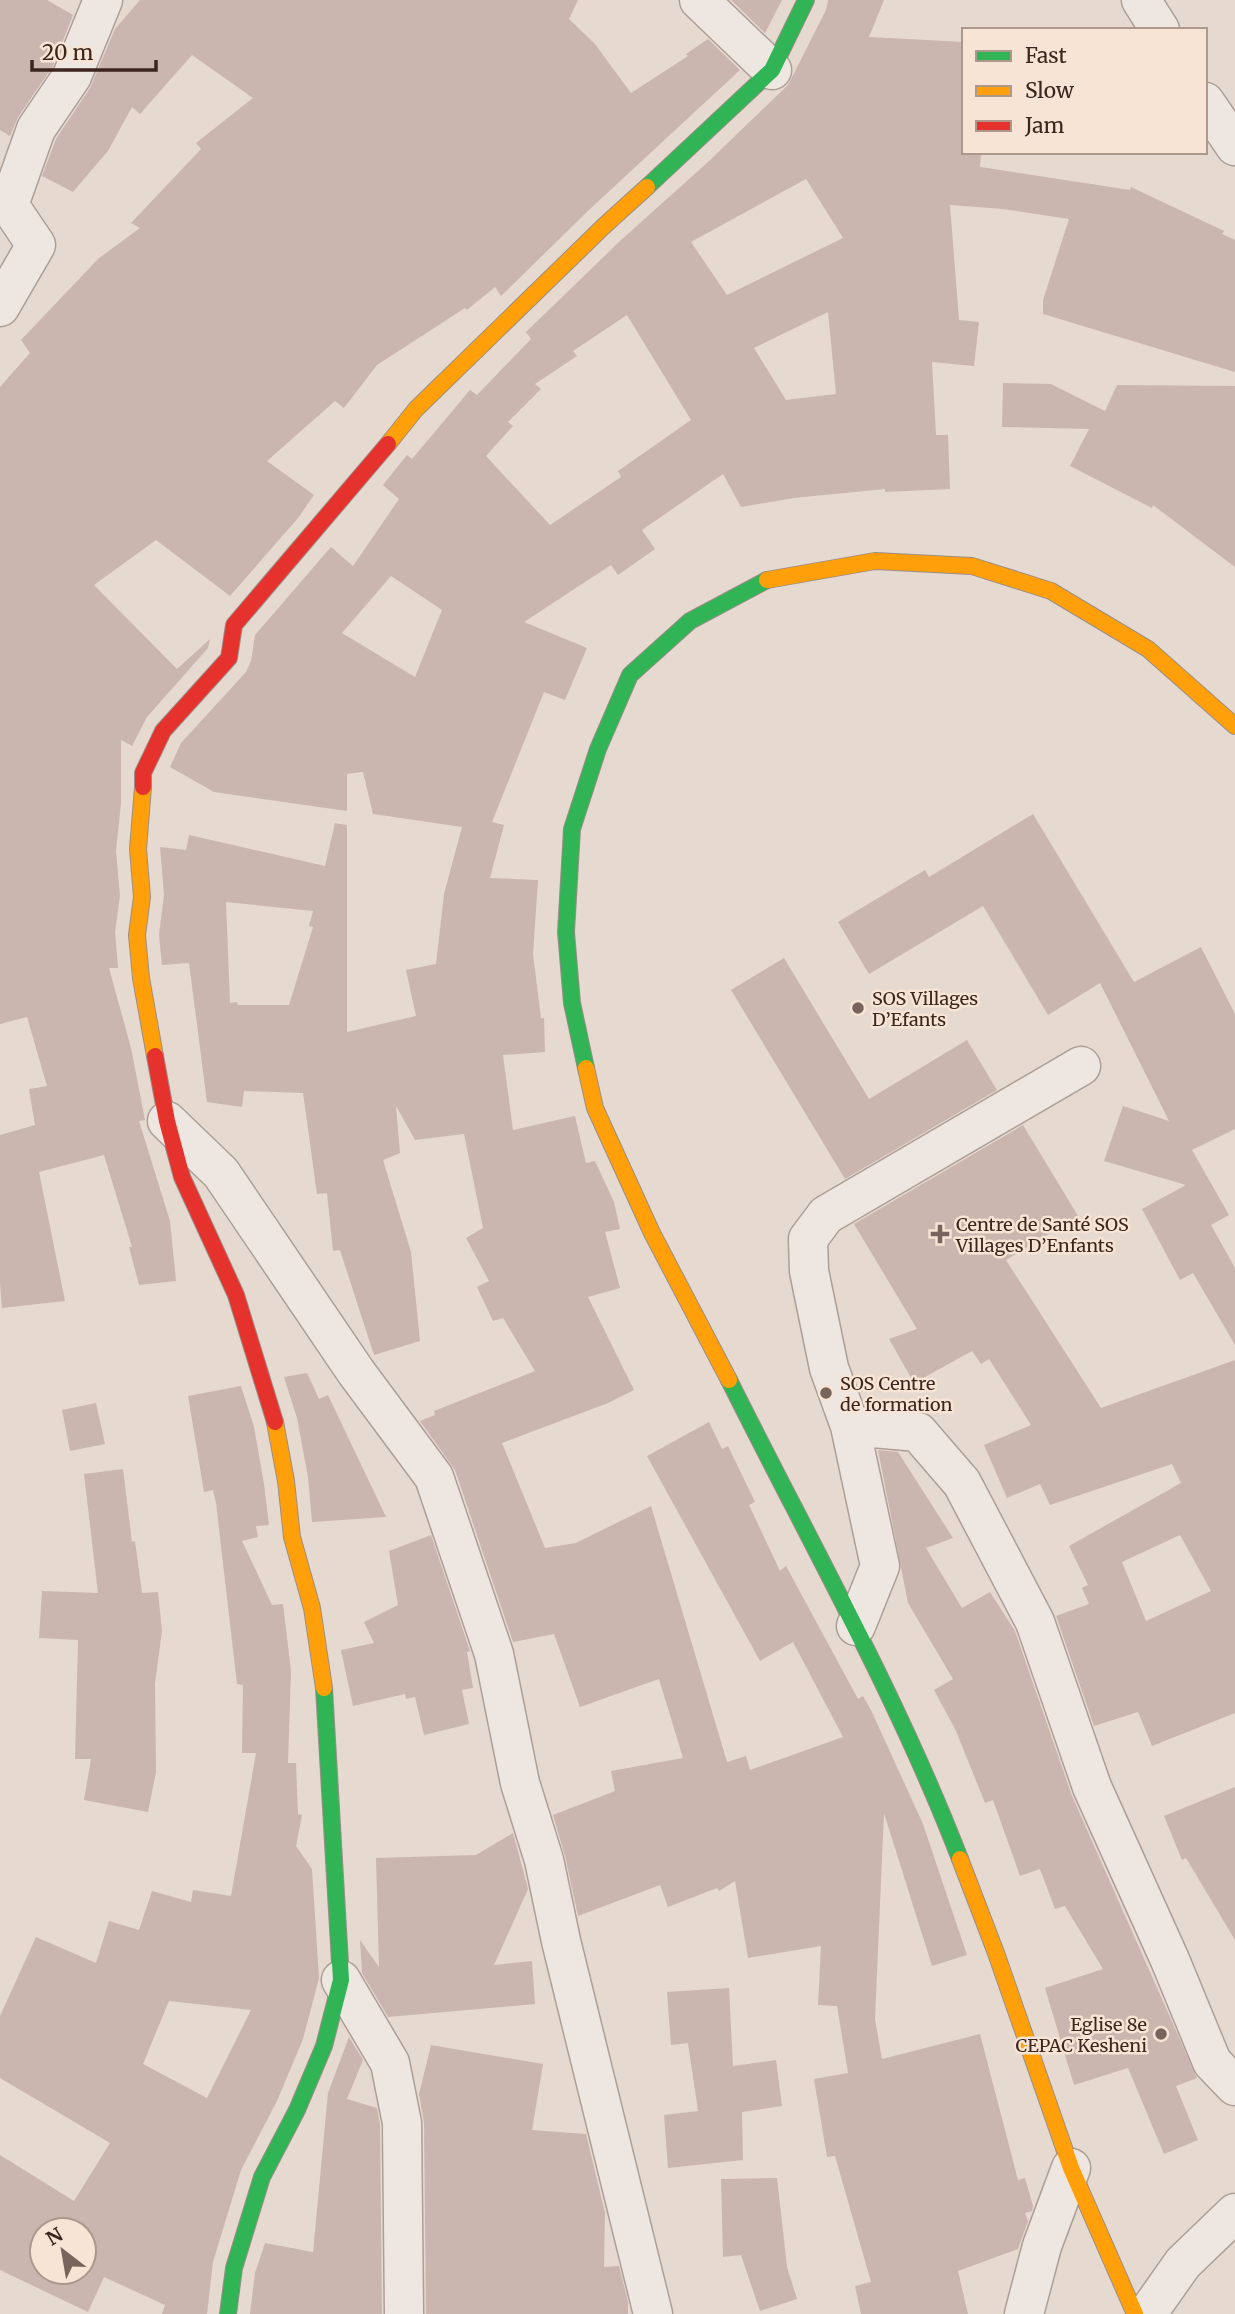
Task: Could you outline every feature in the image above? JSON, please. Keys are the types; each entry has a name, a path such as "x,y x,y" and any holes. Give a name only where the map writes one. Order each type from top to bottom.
{"street":[{"path":"0,307 36,245 4,203 36,129 72,76 103,0"},
{"path":"699,0 772,71"},
{"path":"228,2314 234,2268 262,2177 297,2110 324,2046 341,1980 334,1882 332,1795 324,1682 312,1608 292,1537 286,1480 275,1422 236,1295 182,1177 167,1121 141,978 137,935 142,897 138,849 144,773 163,731 229,658 234,625 416,409 605,225 772,71 806,0"},
{"path":"1142,0 1159,28"},
{"path":"1207,105 1235,146"},
{"path":"1135,2314 1070,2168 996,1953 943,1815 856,1626 652,1233 595,1108 572,1003 566,932 572,829 598,749 630,675 690,621 764,580 876,561 972,566 1051,590 1148,649 1235,726"},
{"path":"856,1626 880,1566 850,1426 830,1368 809,1271 808,1239 826,1215 1081,1066"},
{"path":"167,1121 221,1173 356,1372 434,1477 494,1654 520,1783 544,1860 561,1941 653,2314"},
{"path":"850,1426 918,1432 962,1483 1035,1622 1091,1787 1170,1960 1212,2062 1235,2086"},
{"path":"341,1980 390,2063 402,2123 404,2314"},
{"path":"1024,2314 1042,2246 1070,2168"},
{"path":"1147,2314 1183,2263 1235,2213"}],"building":[{"path":"0,0 47,0 73,15 53,66 18,117 10,136 0,130"},
{"path":"140,0 578,0 569,19 595,44 631,93 688,56 686,54 708,39 740,70 501,296 495,287 467,310 465,308 377,365 344,408 335,401 267,461 314,495 298,518 230,596 156,540 94,585 177,669 210,639 208,648 147,717 132,746 121,740 121,804 116,851 120,896 115,932 118,968 109,968 131,1048 145,1120 139,1121 170,1221 176,1281 139,1285 129,1247 132,1247 104,1155 39,1172 65,1301 2,1308 0,1135 35,1125 29,1089 47,1086 27,1017 0,1024 0,387 30,353 21,340 99,258 140,228 131,223 201,149 196,143 253,98 192,55 140,114 132,107 108,151 73,192 42,176 56,139 90,88 115,29"},
{"path":"731,0 782,0 765,33"},
{"path":"828,0 884,0 869,37 962,42 962,154 981,154 980,167 1130,190 1131,187 1224,231 1222,234 1235,240 1235,372 1043,314 1043,300 1069,219 1003,209 950,205 959,320 979,322 974,366 932,362 936,435 948,435 950,489 885,492 885,489 794,498 741,507 723,474 642,530 655,549 618,575 611,565 524,622 587,648 565,700 544,692 492,822 504,825 490,878 538,880 533,954 541,1018 544,1018 545,1052 503,1055 513,1130 575,1116 586,1163 595,1161 614,1202 620,1229 605,1232 620,1288 588,1297 634,1390 608,1403 502,1443 545,1548 576,1543 651,1506 727,1762 746,1756 750,1770 843,1737 793,1642 760,1661 647,1456 709,1422 722,1449 728,1446 755,1502 749,1505 780,1571 786,1566 858,1699 863,1696 871,1710 923,1824 967,1955 932,1966 884,1813 875,2019 882,2059 980,2034 1018,2180 1025,2178 1033,2206 1032,2211 1025,2213 1028,2221 1018,2249 958,2271 968,2314 861,2314 855,2286 871,2282 835,2156 827,2157 814,2079 848,2073 837,2006 818,2005 821,1946 748,1958 735,1881 719,1891 717,1888 668,1907 660,1885 578,1916 553,1815 615,1791 611,1771 683,1758 659,1679 580,1707 554,1634 513,1642 455,1470 420,1421 435,1415 434,1411 535,1371 503,1318 493,1321 477,1287 489,1281 466,1238 483,1228 464,1134 415,1140 396,1106 400,1153 383,1160 411,1252 420,1341 374,1355 340,1250 333,1251 327,1193 317,1194 303,1093 244,1091 242,1107 207,1102 189,963 162,965 159,935 164,895 160,847 186,850 189,835 325,866 335,823 347,825 347,1032 416,1016 406,970 436,964 444,894 462,827 373,814 363,772 347,774 347,811 214,792 170,767 181,743 246,672 251,661 255,635 331,547 353,566 399,499 383,485 407,455 412,459 470,390 477,395 531,339 526,332 788,85 826,10","holes":["806,179 843,238 727,295 691,242","828,312 836,394 786,400 754,348","627,315 691,420 618,471 621,477 550,525 486,456 513,426 508,422 541,389 535,384 577,356 573,351","391,576 442,610 415,677 342,633","226,902 313,911 309,926 313,927 289,1005 230,1003"]},
{"path":"1003,383 1051,384 1105,411 1117,385 1235,386 1235,567 1153,505 1152,508 1070,466 1089,429 1002,427"},
{"path":"1033,814 1134,982 1201,947 1235,1014 1235,1129 1192,1150 1229,1215 1211,1225 1235,1268 1235,1345 1193,1273 1180,1280 1142,1209 1186,1185 1104,1161 1123,1106 1169,1121 1100,983 1048,1015 983,906 869,974 838,922 925,870 929,877"},
{"path":"784,958 869,1099 967,1040 997,1090 845,1179 731,990"},
{"path":"1023,1125 1078,1216 1006,1260 1101,1408 1235,1360 1235,1713 1152,1746 1138,1712 1094,1726 1056,1616 1089,1604 1082,1588 1088,1585 1069,1546 1181,1483 1172,1464 1050,1505 1040,1484 1007,1498 984,1445 1031,1425 989,1359 981,1364 972,1351 914,1383 889,1339 917,1329 854,1224","holes":["1180,1535 1211,1591 1146,1621 1122,1562"]},
{"path":"307,1373 319,1399 328,1395 386,1517 312,1522 308,1477 297,1418 284,1377"},
{"path":"241,1386 254,1427 269,1525 256,1526 258,1537 242,1541 272,1605 283,1604 291,1671 288,1763 296,1763 298,1814 302,1815 296,1846 312,1869 319,1978 303,2039 277,2101 241,2170 213,2262 207,2314 162,2314 165,2305 104,2277 88,2312 34,2286 98,2286 98,2216 28,2216 28,2283 0,2270 0,2155 74,2201 110,2143 0,2078 0,2016 36,1937 96,1963 109,1921 139,1930 152,1891 191,1902 193,1890 231,1896 256,1753 242,1753 243,1685 237,1684 216,1503 213,1490 204,1492 188,1396","holes":["169,2001 251,2010 207,2098 143,2064"]},
{"path":"96,1403 105,1444 70,1451 62,1410"},
{"path":"878,1450 898,1452 953,1538 926,1548 962,1608 990,1592 1015,1631 1072,1796 1197,2078 1176,2086 1198,2140 1164,2154 1128,2068 1074,2085 1045,1988 1103,1969 1065,1906 1055,1909 1040,1869 1020,1876 993,1800 985,1803 956,1731 934,1690 953,1679 908,1603"},
{"path":"123,1469 132,1542 135,1541 142,1593 158,1592 162,1631 155,1683 156,1772 148,1812 84,1800 91,1759 75,1759 78,1640 39,1638 42,1591 98,1593 84,1474"},
{"path":"431,1535 470,1651 467,1652 473,1688 462,1690 469,1724 424,1735 415,1697 406,1699 405,1694 353,1706 341,1650 374,1643 364,1622 398,1605 389,1551"},
{"path":"1235,1787 1235,1940 1186,1858 1182,1860 1164,1816"},
{"path":"513,1833 528,1889 494,1965 532,1961 535,2004 388,2017 362,1973 360,1940 379,1967 376,1858 476,1855"},
{"path":"729,1988 733,2066 776,2060 782,2106 742,2112 743,2160 668,2168 664,2115 698,2111 688,2043 671,2045 667,1992"},
{"path":"349,2037 363,2060 347,2099 377,2108 380,2125 382,2314 250,2314 255,2273 265,2243 313,2252 328,2093"},
{"path":"431,2045 543,2064 532,2130 586,2134 605,2213 604,2267 619,2266 628,2302 628,2314 426,2314 424,2123 419,2094"},
{"path":"777,2178 787,2267 797,2299 760,2311 741,2255 723,2257 721,2179"}],"traffic: fast":[{"path":"647,187 772,70 806,0"},
{"path":"586,1068 572,1003 566,932 572,829 598,749 630,675 690,621 767,580"},
{"path":"729,1380 880,1676 960,1859"},
{"path":"228,2314 234,2268 262,2177 297,2110 324,2046 341,1980 324,1688"}],"traffic: slow":[{"path":"388,444 416,409 647,187"},
{"path":"767,580 875,561 972,566 1051,591 1148,649 1235,726"},
{"path":"143,787 138,849 142,897 137,935 141,978 155,1056"},
{"path":"586,1068 595,1108 652,1233 729,1380"},
{"path":"275,1422 286,1481 292,1537 312,1608 324,1688"},
{"path":"960,1859 996,1953 1071,2168 1135,2314"}],"traffic: jam":[{"path":"143,787 143,773 163,731 229,658 234,625 388,444"},
{"path":"155,1056 167,1121 182,1177 236,1295 275,1422"}],"place":[{"name":"SOS Villages D’Efants","path":"858,1008"},
{"name":"Centre de Santé SOS Villages D’Enfants","path":"940,1234"},
{"name":"SOS Centre de formation","path":"826,1393"},
{"name":"Eglise 8e CEPAC Kesheni","path":"1161,2034"}]}
